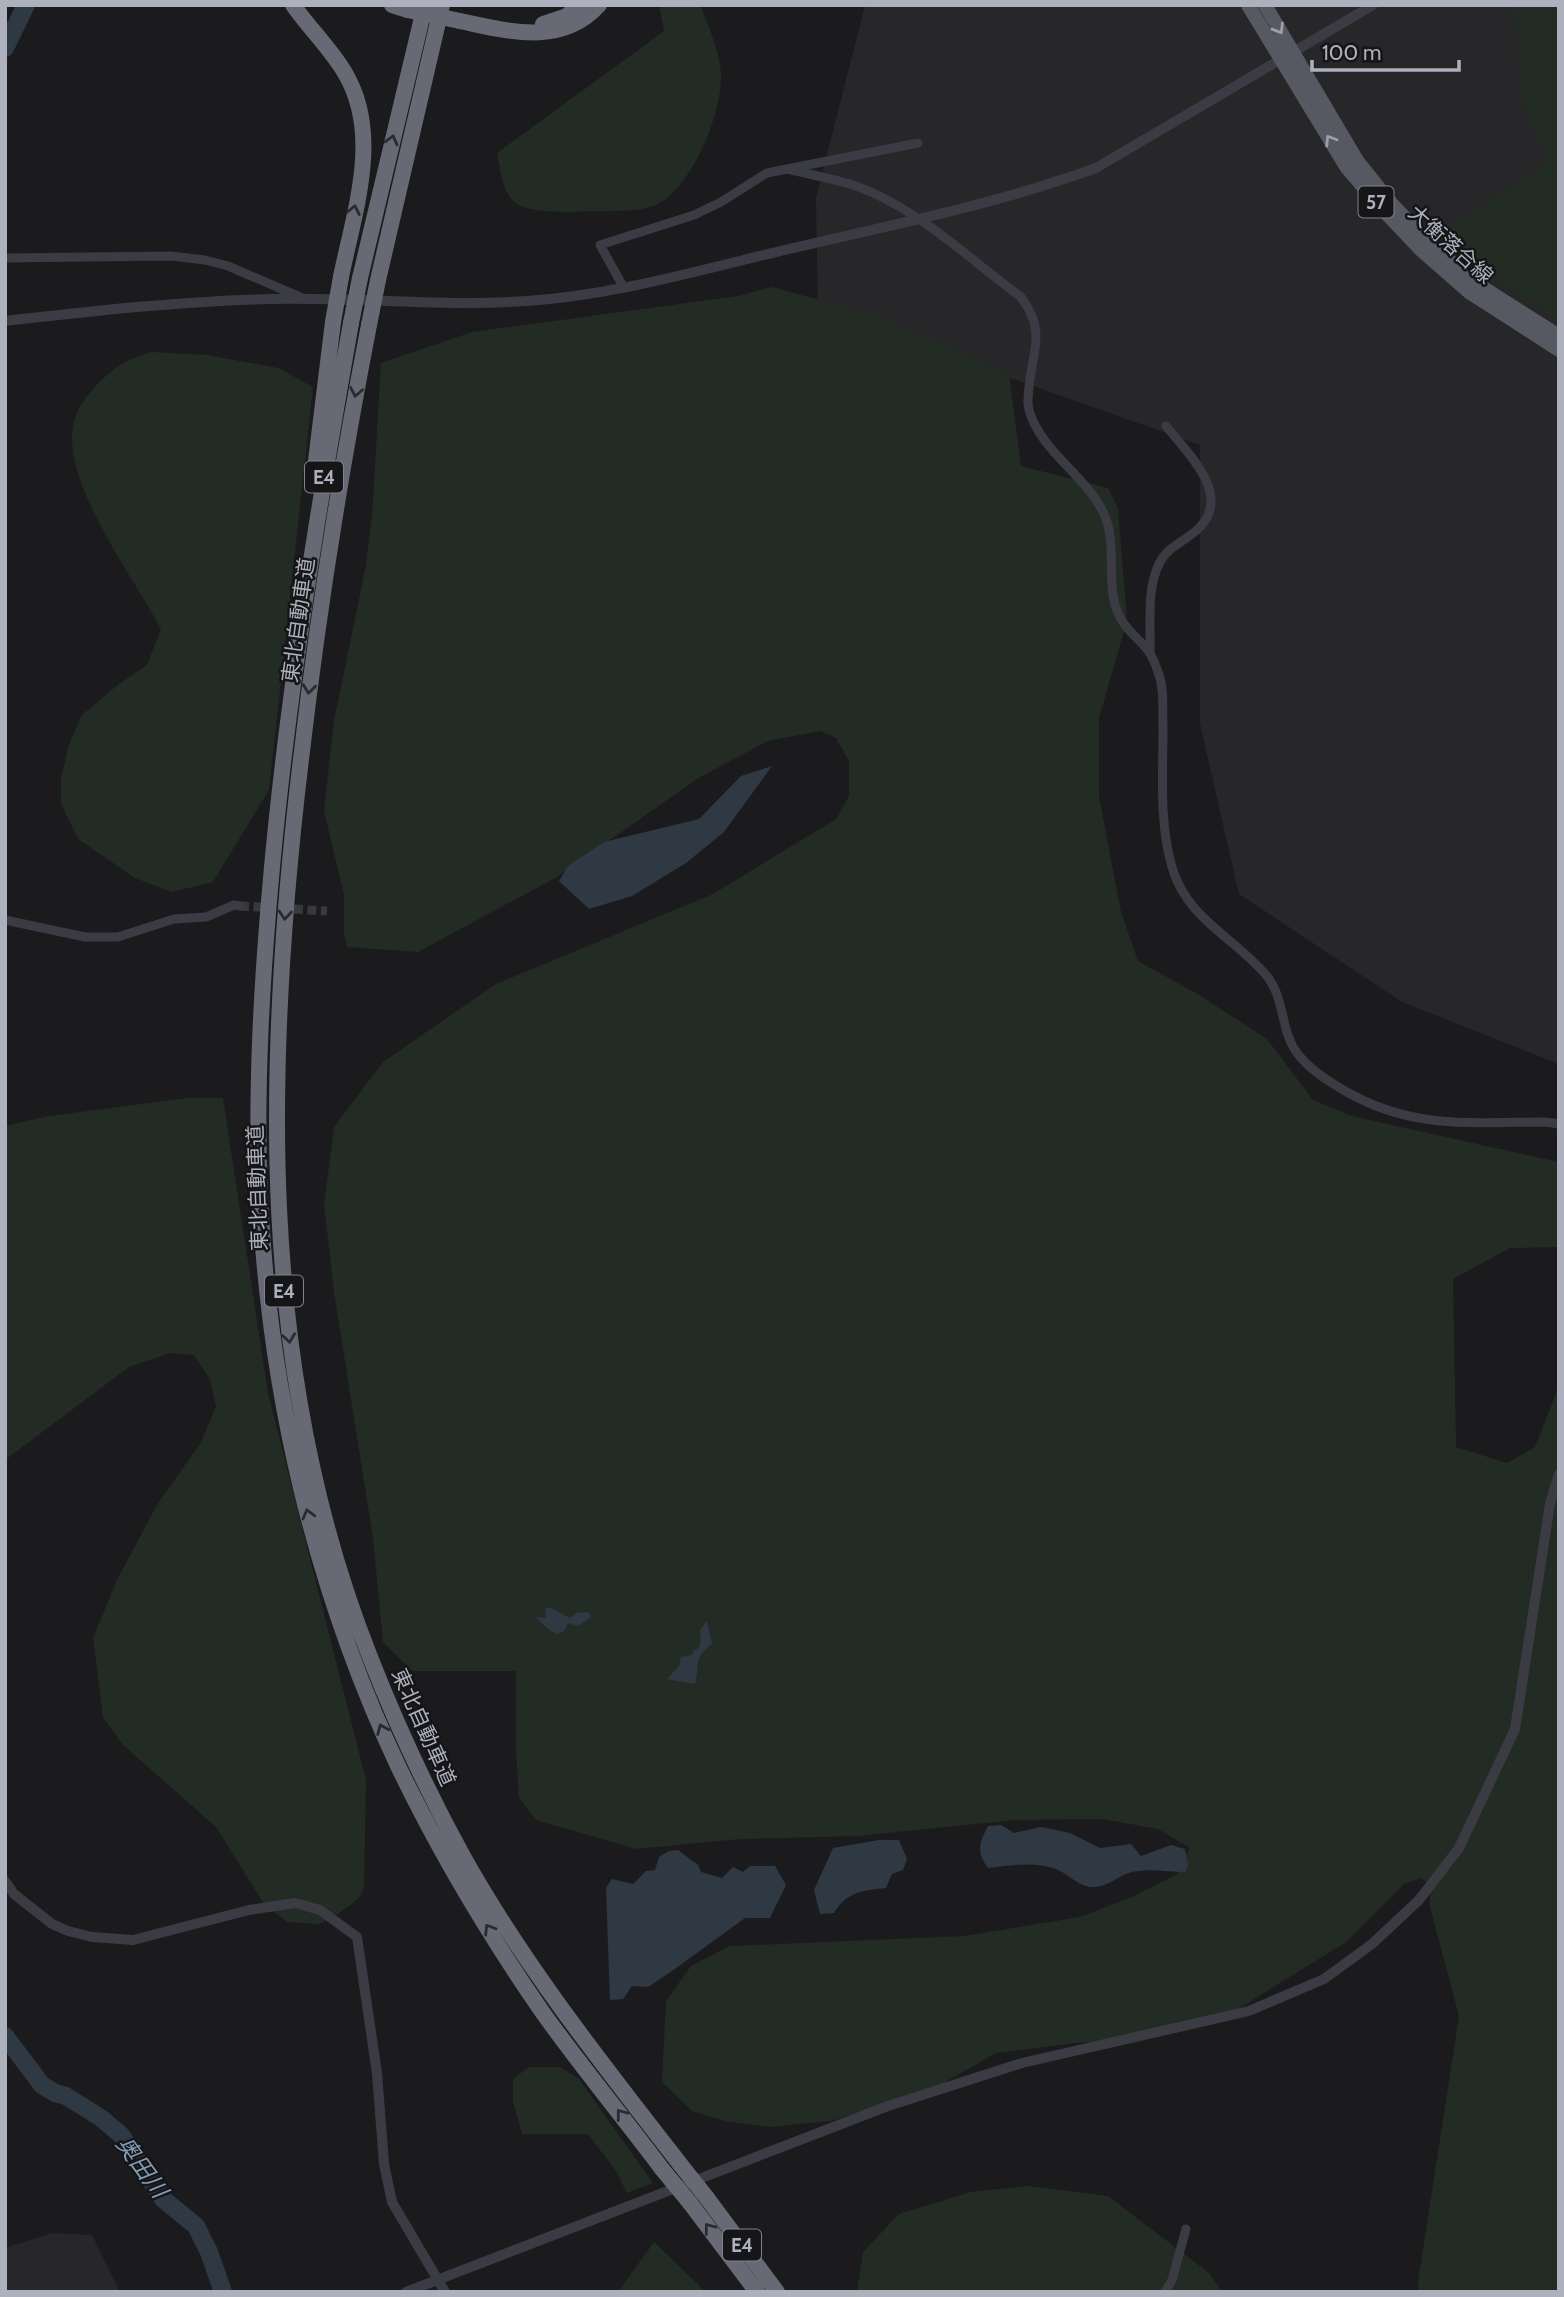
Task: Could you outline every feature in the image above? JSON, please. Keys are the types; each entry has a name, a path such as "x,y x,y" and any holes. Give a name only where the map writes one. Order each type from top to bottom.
{"highway":[{"path":"293,5 345,72 356,95 362,122 363,165 333,323 305,556 300,632"},
{"name":"東北自動車道","path":"425,5 351,323 319,503 278,809 262,985 258,1142 261,1212 272,1331 282,1399 303,1498 327,1585 353,1660 398,1766 422,1814 463,1888 545,2015 757,2292"},
{"path":"433,5 508,31 540,34 567,28 588,18 599,5"},
{"name":"東北自動車道","path":"442,5 394,205 352,412 316,633 295,810 275,1075 277,1199 288,1329 298,1396 319,1494 342,1581 373,1666 438,1807 466,1860 518,1946 592,2049 777,2292"},
{"path":"400,7 541,24 567,16 579,5"},
{"path":"394,205 412,163 458,13"}],"main road":[{"name":"大衡落合線","path":"1248,5 1287,56 1358,162 1391,203 1427,241 1474,282 1559,336"},
{"name":"大衡落合線","path":"1265,5 1287,56 1347,168 1411,240 1469,292 1559,350"}],"street":[{"path":"5,321 152,304 274,298 451,304 530,300 624,288 918,219 1062,180 1096,168 1373,5"},
{"path":"624,288 600,245 694,215 721,202 767,173 918,143"},
{"path":"786,169 868,190 892,202 934,229 1021,297 1031,310 1036,326 1036,356 1028,407 1045,440 1096,499 1105,515 1112,553 1117,612 1126,628 1150,653"},
{"path":"5,258 171,256 205,260 228,266 304,299"},
{"path":"1166,426 1209,483 1211,500 1201,527 1160,560 1152,591 1150,653 1162,685 1164,821 1172,867 1179,886 1190,904 1268,977 1277,993 1294,1049 1321,1077 1387,1112 1419,1120 1438,1123 1559,1124"},
{"path":"5,920 85,937 118,937 174,919 206,917 234,905 240,906"},
{"path":"406,2292 888,2106 1023,2063 1249,2011 1324,1979 1372,1944 1419,1900 1459,1848 1515,1729 1550,1504 1559,1474"},
{"path":"5,1881 14,1894 52,1924 92,1937 133,1940 249,1910 295,1903 320,1910 357,1937 377,2073 384,2164 392,2202 445,2292"},
{"path":"1166,2292 1186,2230"}],"shaded area":[{"path":"659,5 700,5 720,66 721,82 713,122 694,164 683,181 670,196 656,205 642,209 556,212 527,208 513,201 501,175 497,153 664,31"},
{"path":"865,5 1559,5 1559,1064 1402,1002 1239,894 1200,724 1200,445 982,368 819,368 816,198"},
{"path":"1515,5 1559,5 1559,320 1485,273 1443,230 1548,164 1522,99"},
{"path":"772,287 886,318 1009,375 1021,466 1108,488 1118,508 1127,621 1099,718 1099,796 1121,912 1138,961 1196,993 1267,1039 1313,1100 1352,1116 1559,1162 1559,1247 1510,1248 1453,1279 1456,1447 1507,1463 1535,1447 1559,1386 1559,2292 1419,2292 1418,2282 1459,2016 1430,1907 1430,1887 1422,1878 1404,1884 1346,1942 1216,2023 1129,2040 1074,2043 996,2053 935,2088 831,2121 769,2127 724,2121 692,2111 662,2082 666,2001 691,1966 730,1946 964,1936 1080,1917 1132,1897 1177,1874 1190,1848 1158,1829 1103,1819 1015,1820 857,1836 740,1839 636,1849 536,1820 519,1797 516,1671 412,1671 383,1642 373,1538 334,1292 324,1205 334,1127 383,1062 496,984 713,894 836,819 849,796 849,761 836,738 820,731 768,741 700,777 557,877 418,952 347,947 344,934 344,895 324,811 334,721 366,565 372,516 381,363 472,332 738,296"},
{"path":"151,352 208,355 278,368 313,387 269,790 213,882 172,892 135,878 78,839 61,804 61,779 69,744 82,715 147,665 161,629 89,502 73,449 75,417 90,393 117,367"},
{"path":"772,766 724,832 686,863 632,896 589,909 559,881 568,866 604,842 699,819 741,776"},
{"path":"188,1098 223,1098 268,1393 366,1780 364,1887 359,1898 319,1924 287,1922 264,1904 216,1827 123,1745 103,1717 93,1638 117,1580 158,1503 200,1444 216,1407 210,1379 194,1355 170,1353 129,1367 5,1460 5,1126 49,1116"},
{"path":"550,1607 570,1618 577,1613 588,1612 591,1617 578,1626 568,1623 564,1631 557,1634 535,1617 546,1618 545,1609"},
{"path":"707,1621 712,1644 701,1654 695,1684 667,1679 679,1666 681,1657 692,1655 694,1650 698,1649 701,1641 700,1630"},
{"path":"1001,1825 1014,1833 1041,1827 1070,1833 1100,1848 1131,1844 1141,1856 1171,1845 1185,1849 1188,1865 1186,1872 1139,1871 1102,1886 1092,1887 1045,1866 988,1868 980,1852 981,1843 988,1826"},
{"path":"879,1840 899,1840 907,1859 903,1870 892,1874 886,1888 856,1893 844,1901 834,1913 820,1914 814,1890 833,1848"},
{"path":"678,1850 698,1865 701,1872 722,1878 733,1867 743,1872 750,1866 775,1866 786,1885 770,1918 745,1918 648,1987 632,1986 623,1999 610,2000 606,1888 612,1879 633,1884 646,1871 655,1870 659,1857 669,1851"},
{"path":"529,2067 560,2067 579,2079 653,2183 627,2193 616,2171 588,2134 522,2134 513,2101 513,2079"},
{"path":"1028,2186 1108,2196 1209,2273 1222,2292 857,2292 863,2252 899,2214 971,2192"},
{"path":"52,2233 92,2235 120,2292 5,2292 5,2248"},
{"path":"654,2242 706,2292 618,2292"}],"waterway":[{"path":"5,48 26,5"},
{"name":"奥田川","path":"5,2036 42,2085 66,2096 101,2118 121,2135 163,2199 196,2226 209,2252 223,2292"}],"tunnel":[{"path":"240,906 327,911"}]}
